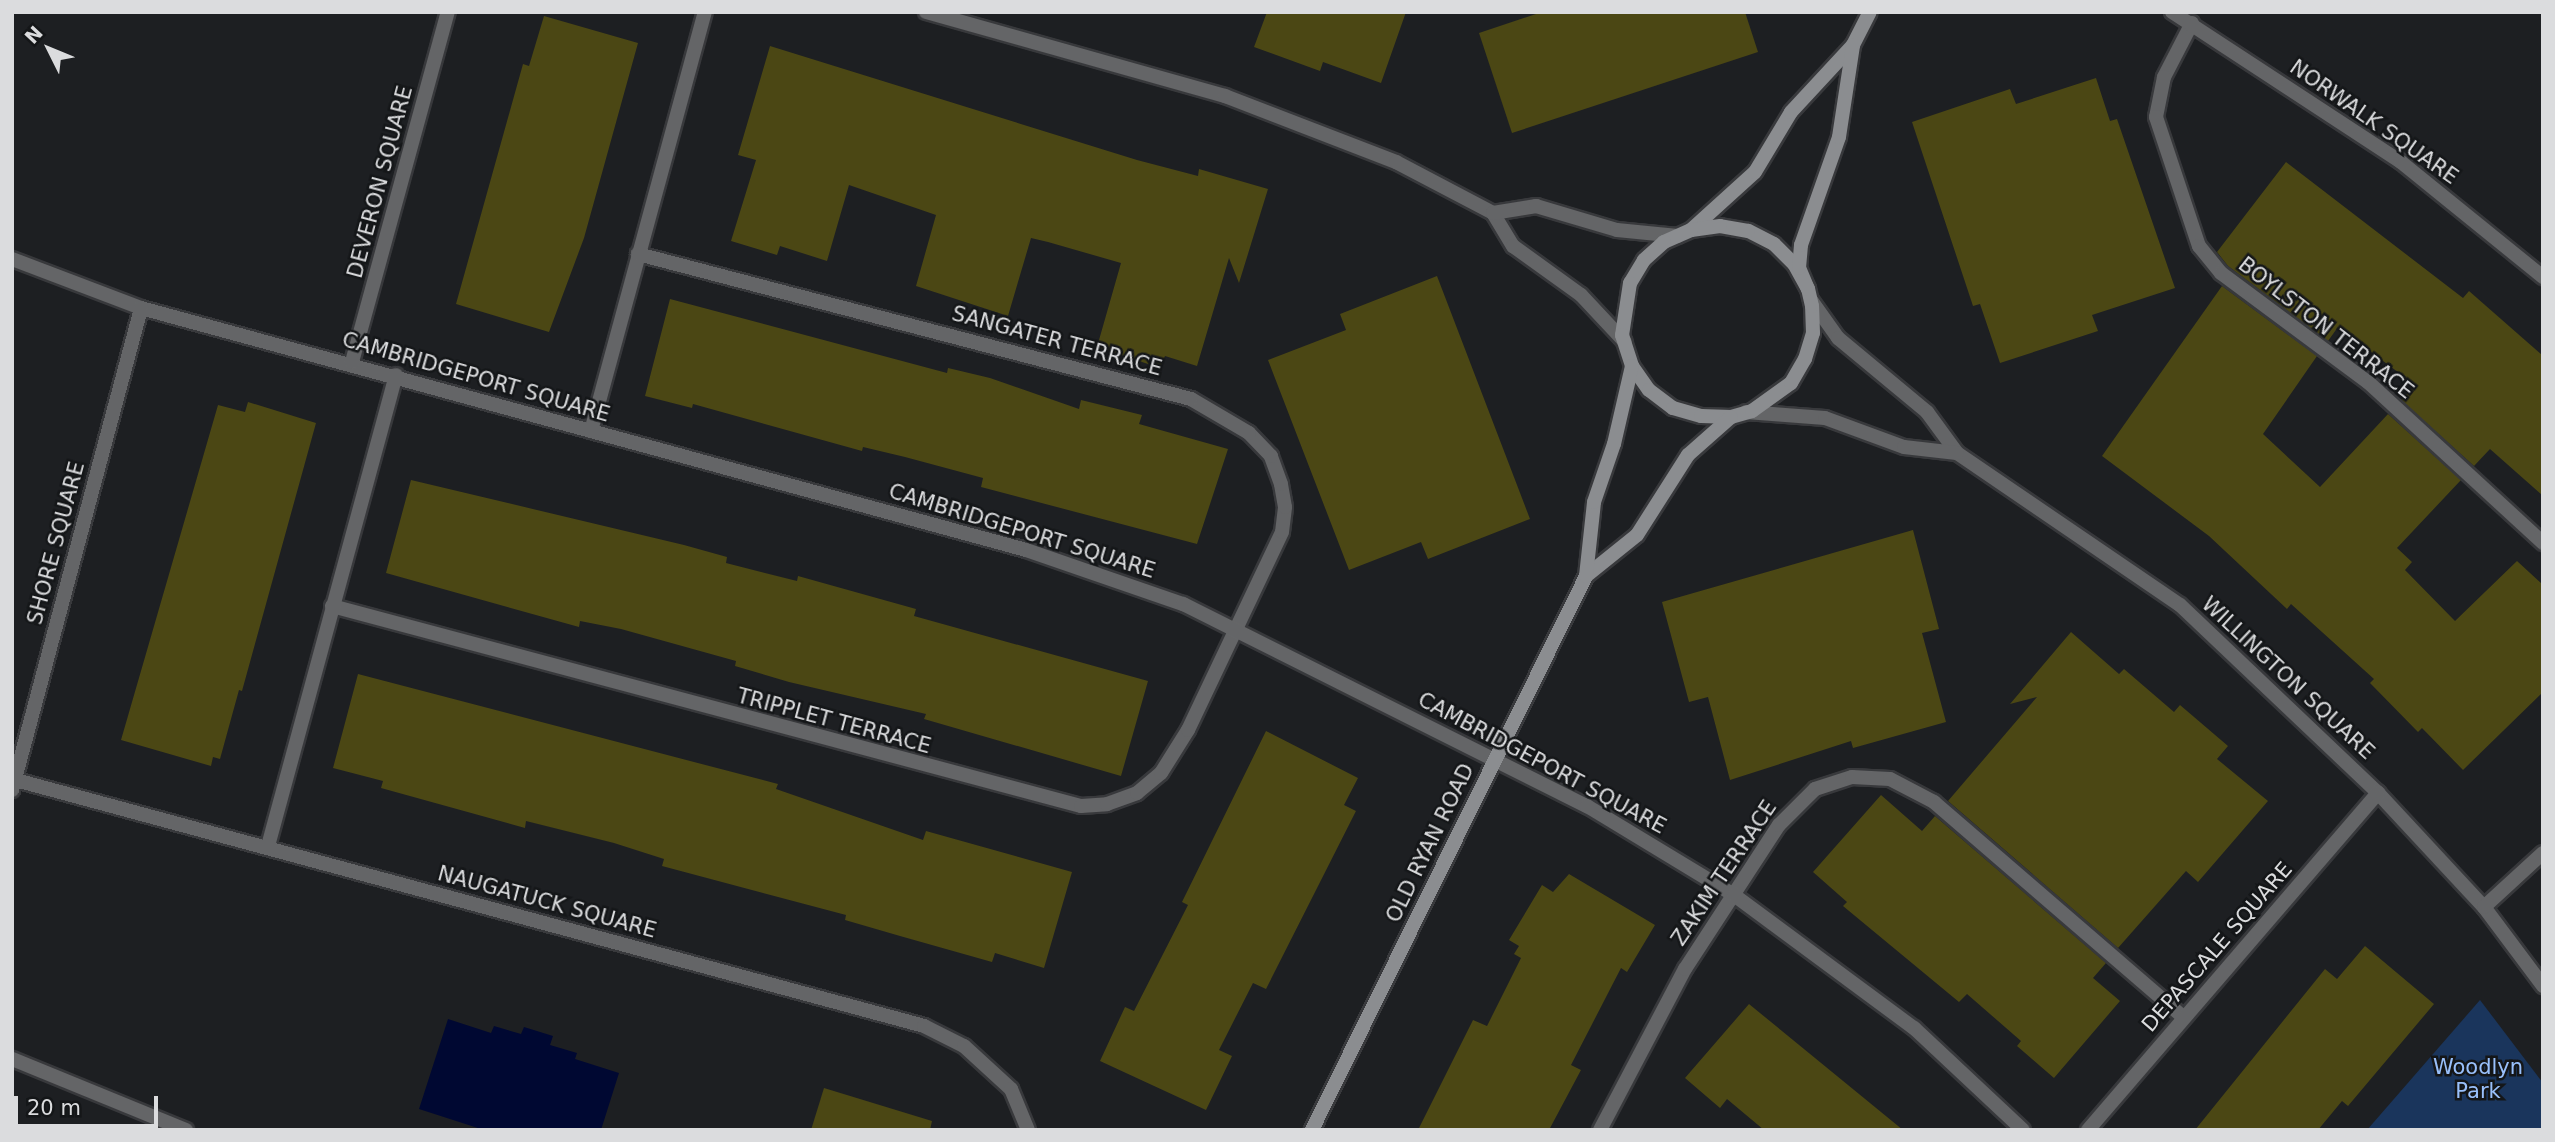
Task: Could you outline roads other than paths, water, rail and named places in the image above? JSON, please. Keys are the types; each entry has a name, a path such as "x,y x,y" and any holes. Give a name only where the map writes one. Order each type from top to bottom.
{"street":[{"name":"DEVERON SQUARE","path":"352,362 448,12"},
{"path":"591,432 705,12"},
{"path":"926,12 1226,96 1396,162 1493,213 1513,246 1581,295 1625,342"},
{"name":"OLD RYAN ROAD","path":"1853,45 1839,137 1801,244 1799,268 1809,294 1813,333 1805,359 1791,383 1771,401 1746,412 1731,417 1701,416 1674,408 1649,390 1632,366 1625,342 1623,308 1630,283 1644,260 1685,233 1755,172 1791,112 1853,45 1870,12"},
{"name":"NORWALK SQUARE","path":"2172,12 2401,162 2543,277"},
{"name":"BOYLSTON TERRACE","path":"2192,23 2164,77 2156,117 2199,246 2221,273 2368,382 2543,543"},
{"path":"1493,213 1536,205 1616,230 1685,233"},
{"name":"OLD RYAN ROAD","path":"1685,233 1720,226 1748,231 1774,244 1794,264 1809,294"},
{"name":"SANGATER TERRACE","path":"638,254 1191,399 1223,414 1271,456 1285,507 1282,532 1238,628"},
{"name":"CAMBRIDGEPORT SQUARE","path":"12,259 141,308 396,374 591,432 1058,560 1136,586 1238,628 1587,806 1734,895 1914,1028 2023,1130"},
{"name":"WILLINGTON SQUARE","path":"1809,294 1838,338 1927,412 1957,453 2179,605 2378,793 2484,907 2543,986"},
{"name":"SHORE SQUARE","path":"13,783 141,308"},
{"name":"OLD RYAN ROAD","path":"1312,1130 1586,576 1594,502 1614,444 1632,366"},
{"path":"268,846 396,374"},
{"name":"WILLINGTON SQUARE","path":"1746,412 1825,418 1904,447 1957,453"},
{"name":"OLD RYAN ROAD","path":"1586,576 1637,535 1688,455 1731,417"},
{"name":"TRIPPLET TERRACE","path":"332,606 1081,806 1107,804 1137,793 1161,773 1188,730 1238,628"},
{"name":"ZAKIM TERRACE","path":"1600,1130 1685,968 1779,825 1815,789 1852,777 1890,779 1916,790 1954,819 2183,1017"},
{"name":"NAUGATUCK SQUARE","path":"13,783 268,846 924,1026 964,1046 1011,1089 1028,1130"},
{"name":"DEPASCALE SQUARE","path":"2088,1130 2378,793"},
{"path":"2484,907 2543,853"},
{"path":"12,1059 167,1126 186,1130"}],"park label":[{"name":"Woodlyn Park","path":"2478,1079"}]}
